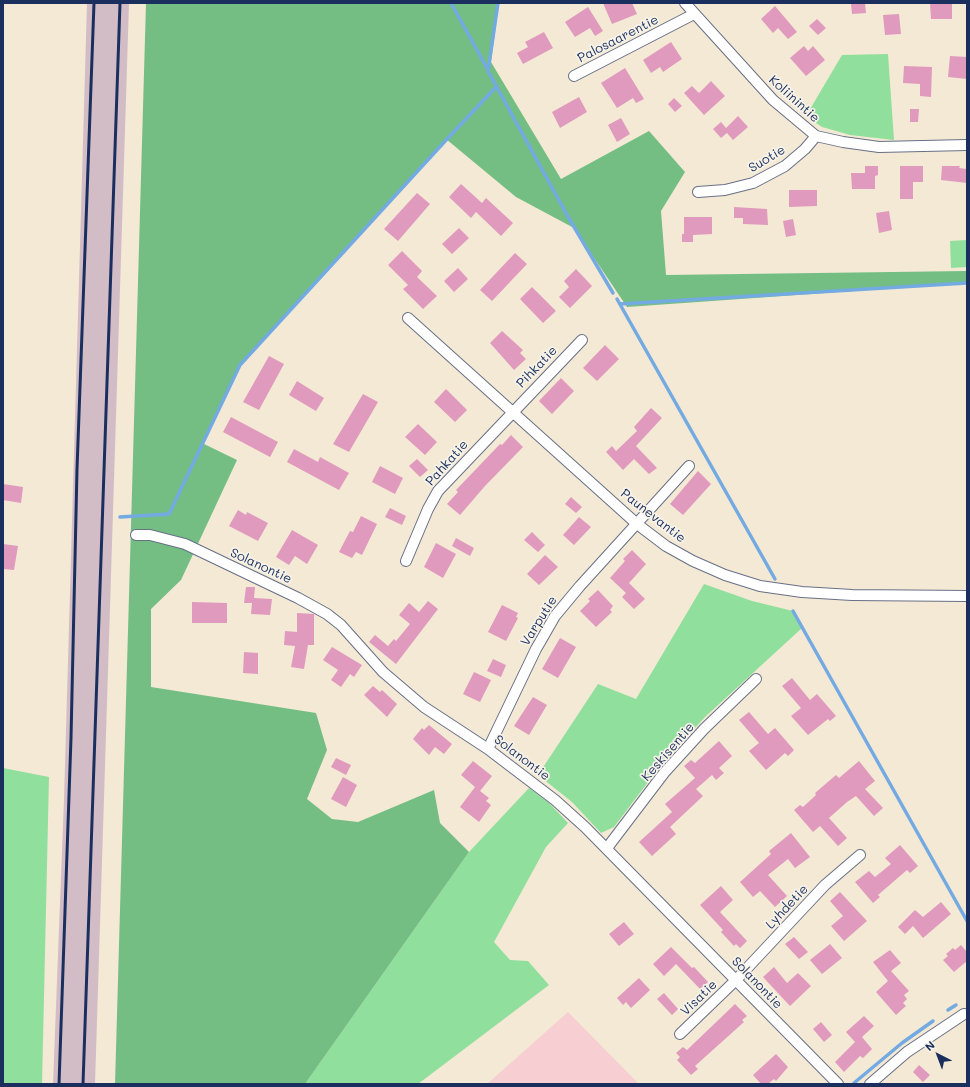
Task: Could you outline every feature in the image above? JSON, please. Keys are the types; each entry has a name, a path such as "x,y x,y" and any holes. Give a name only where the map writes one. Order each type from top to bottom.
{"street":[{"name":"Koliinintie","path":"685,3 773,100 816,136 843,142 879,146 967,145"},
{"name":"Palosaarentie","path":"574,76 694,14"},
{"name":"Suotie","path":"698,192 725,190 753,183 785,166 805,149 816,136"},
{"name":"Paunevantie","path":"408,318 637,524 666,546 693,561 725,575 760,586 802,592 852,595 967,596"},
{"name":"Pihkatie","path":"512,413 582,340"},
{"name":"Pahkatie","path":"406,561 428,509 438,491 512,413"},
{"name":"Varputie","path":"488,749 536,649 555,616 580,586 689,466"},
{"name":"Solanontie","path":"136,534 150,535 185,544 298,598 327,614 341,625 383,672 424,707 488,749 555,800 607,848 838,1084"},
{"name":"Keskisentie","path":"607,848 664,773 704,729 756,679"},
{"name":"Lyhdetie","path":"736,980 825,886 860,855"},
{"name":"Visatie","path":"680,1034 736,980"},
{"path":"870,1084 907,1052 964,1014"}],"shaded area":[{"path":"87,3 129,3 95,1084 53,1084 64,799"},
{"path":"568,1012 639,1084 487,1084"}],"green space":[{"path":"146,3 499,3 491,62 561,179 649,131 685,172 661,211 666,275 967,271 967,283 627,307 574,228 516,197 446,139 240,365 202,443 237,460 181,580 151,609 151,687 316,713 327,750 307,799 332,819 358,822 434,790 440,823 469,852 305,1084 115,1084"},
{"path":"888,54 894,140 850,135 822,127 806,116 842,55"},
{"path":"967,240 967,267 951,268 950,241"},
{"path":"704,584 752,601 793,611 802,628 705,717 661,765 614,827 601,833 572,802 538,775 598,684 636,699"},
{"path":"3,768 49,777 42,1084 3,1084"},
{"path":"529,788 549,803 568,823 546,847 494,942 510,960 528,961 549,985 418,1084 305,1084 469,852"}],"building":[{"path":"603,3 632,3 637,14 612,24"},
{"path":"865,3 866,13 852,14 851,4"},
{"path":"930,3 952,3 952,19 931,19"},
{"path":"775,6 797,32 788,39 778,28 773,33 761,19"},
{"path":"588,7 603,31 595,36 590,28 575,37 565,22"},
{"path":"899,14 901,34 885,35 883,15"},
{"path":"817,19 826,28 818,35 809,26"},
{"path":"544,32 553,48 523,64 517,53 528,47 525,42"},
{"path":"671,42 682,59 663,72 660,67 651,73 643,60"},
{"path":"804,46 808,51 813,46 825,60 806,76 790,58"},
{"path":"950,56 967,57 967,79 948,77"},
{"path":"904,66 932,67 931,97 920,96 920,84 903,83"},
{"path":"625,68 644,99 636,103 633,98 617,108 601,83"},
{"path":"711,81 725,96 704,115 684,93 692,86 699,93"},
{"path":"579,97 587,112 560,128 552,112"},
{"path":"674,98 682,106 675,112 668,104"},
{"path":"910,109 919,109 918,122 910,122"},
{"path":"738,116 748,127 733,140 727,133 721,138 713,129 721,122 726,128"},
{"path":"621,118 630,134 617,142 608,125"},
{"path":"865,166 878,166 878,175 875,176 875,189 852,189 851,173 865,173"},
{"path":"900,166 923,166 923,182 913,182 913,199 900,199"},
{"path":"942,166 960,166 959,168 967,169 967,183 941,180"},
{"path":"461,184 482,203 486,198 513,223 501,236 476,212 471,218 449,197"},
{"path":"789,190 817,190 817,206 789,207"},
{"path":"417,193 430,204 398,241 384,229"},
{"path":"734,207 767,209 768,225 743,224 743,218 734,218"},
{"path":"889,211 892,230 879,233 876,213"},
{"path":"684,217 712,217 712,234 693,235 693,242 682,242 682,234 684,234"},
{"path":"793,219 796,235 786,237 783,221"},
{"path":"459,228 469,238 452,254 442,244"},
{"path":"402,251 422,271 417,277 437,296 423,309 403,289 408,285 388,265"},
{"path":"515,253 527,264 492,301 480,290"},
{"path":"458,268 468,279 454,292 444,281"},
{"path":"576,269 592,286 570,308 559,297 569,287 564,281"},
{"path":"532,287 556,311 543,323 520,299"},
{"path":"502,331 523,350 520,353 526,359 514,370 490,343"},
{"path":"605,345 619,359 597,381 583,368"},
{"path":"269,356 284,364 259,410 243,402"},
{"path":"561,378 574,391 552,414 539,401"},
{"path":"297,381 324,398 316,411 289,395"},
{"path":"446,389 467,410 455,422 434,402"},
{"path":"363,394 378,402 349,452 333,444"},
{"path":"651,408 662,418 636,446 657,468 649,474 634,459 623,470 606,452 612,446 616,451 637,431 634,427"},
{"path":"231,417 278,442 270,457 223,432"},
{"path":"418,424 437,442 425,455 405,437"},
{"path":"511,435 523,447 485,486 460,515 447,504 458,492 456,490 500,444 502,445"},
{"path":"294,449 318,462 320,457 349,473 339,490 287,462"},
{"path":"417,459 428,470 420,477 409,466"},
{"path":"380,466 403,478 395,494 372,482"},
{"path":"698,471 711,484 683,515 670,504"},
{"path":"3,484 23,487 21,503 3,500"},
{"path":"571,497 582,507 576,513 565,504"},
{"path":"390,508 406,516 402,525 385,517"},
{"path":"238,510 246,515 247,512 268,523 258,541 229,526"},
{"path":"361,516 377,524 362,555 356,552 352,558 339,552 350,531 353,532"},
{"path":"579,517 591,527 574,545 563,535"},
{"path":"292,530 318,545 307,564 295,556 289,565 276,557"},
{"path":"532,532 545,545 538,552 524,540"},
{"path":"456,538 474,548 470,556 452,546"},
{"path":"436,543 456,554 443,578 424,567"},
{"path":"3,544 18,546 14,570 3,569"},
{"path":"632,550 646,564 629,583 645,599 634,609 622,597 626,593 610,578 625,561 623,559"},
{"path":"545,555 558,567 539,585 527,574"},
{"path":"246,587 255,587 254,598 272,599 270,615 251,614 252,603 244,603"},
{"path":"598,590 613,606 610,610 612,612 596,627 580,611 590,601 588,599"},
{"path":"428,601 438,609 396,664 369,642 375,635 388,646 394,639 396,641 410,624 399,615 409,603 419,612"},
{"path":"192,602 227,603 227,623 192,623"},
{"path":"502,605 518,613 516,617 518,618 506,641 488,632"},
{"path":"297,613 314,614 314,645 308,645 304,669 291,667 295,646 284,645 285,631 297,632"},
{"path":"560,638 576,647 558,678 542,669"},
{"path":"332,647 362,665 354,677 350,674 341,687 331,680 338,670 323,660"},
{"path":"244,652 258,653 258,674 243,673"},
{"path":"493,659 506,665 501,677 487,671"},
{"path":"474,672 491,680 480,702 463,694"},
{"path":"792,678 810,700 817,694 836,716 830,721 828,719 808,735 791,716 801,708 782,686"},
{"path":"373,686 380,692 382,690 397,704 387,717 364,695"},
{"path":"533,697 547,705 529,735 514,726"},
{"path":"749,712 768,734 775,728 794,750 788,756 785,753 766,770 749,751 759,743 739,720"},
{"path":"429,725 452,744 444,754 435,747 429,755 413,739 422,728 424,730"},
{"path":"719,741 732,756 719,768 724,773 716,780 712,775 696,789 703,796 670,827 676,834 652,856 639,842 672,812 665,804 695,778 684,766 691,760 695,763"},
{"path":"336,758 351,765 346,775 331,767"},
{"path":"473,761 492,776 480,791 489,798 486,801 491,805 479,822 460,807 475,787 461,775"},
{"path":"859,761 875,781 865,789 883,808 874,816 856,796 847,802 829,818 847,838 838,846 820,826 813,832 794,810 800,805 803,807 816,795 815,793 836,775 839,778"},
{"path":"343,777 357,785 346,807 331,799"},
{"path":"791,833 810,857 795,868 788,859 768,875 787,896 775,907 760,891 753,897 740,882 771,854 769,851"},
{"path":"900,845 918,866 910,873 907,870 878,895 880,897 873,903 855,882 869,871 875,877 891,864 885,858"},
{"path":"721,886 733,900 720,912 747,941 740,948 736,944 734,946 721,932 723,930 700,905"},
{"path":"840,892 867,921 844,941 831,926 843,916 830,901"},
{"path":"941,902 951,914 923,938 913,926 905,934 898,927 915,910 923,917"},
{"path":"624,922 634,934 619,946 609,934"},
{"path":"794,937 808,952 799,959 785,944"},
{"path":"830,944 842,958 822,974 810,960"},
{"path":"961,945 967,952 967,961 954,972 943,960 948,956 946,954 953,948 955,950"},
{"path":"671,947 692,968 694,967 708,982 700,989 676,964 664,976 653,964"},
{"path":"890,950 901,963 891,971 909,991 904,995 907,999 903,1003 906,1006 896,1015 876,992 888,981 873,962"},
{"path":"774,967 787,983 798,973 811,986 790,1006 763,977"},
{"path":"639,978 650,990 631,1008 626,1002 623,1005 617,998"},
{"path":"664,993 678,1009 672,1015 657,999"},
{"path":"735,1004 747,1016 742,1020 744,1022 695,1066 698,1069 691,1075 677,1060 680,1057 676,1053 683,1047 687,1050"},
{"path":"864,1016 874,1026 862,1037 872,1049 863,1058 860,1056 844,1072 835,1062 855,1042 846,1032"},
{"path":"821,1022 832,1035 824,1042 813,1029"},
{"path":"776,1054 788,1067 776,1081 774,1079 768,1084 761,1084 753,1075"},
{"path":"919,1065 930,1075 923,1082 913,1072"}],"waterway":[{"path":"451,3 488,70"},
{"path":"498,3 488,71 567,215 613,293"},
{"path":"120,517 169,514 240,365 496,87"},
{"path":"620,304 967,283"},
{"path":"617,299 775,579"},
{"path":"793,611 967,921"},
{"path":"948,1010 956,1005"},
{"path":"854,1083 902,1043 933,1021"}],"railway":[{"path":"59,1084 71,738 77,469 94,3"},
{"path":"83,1084 120,3"}]}
